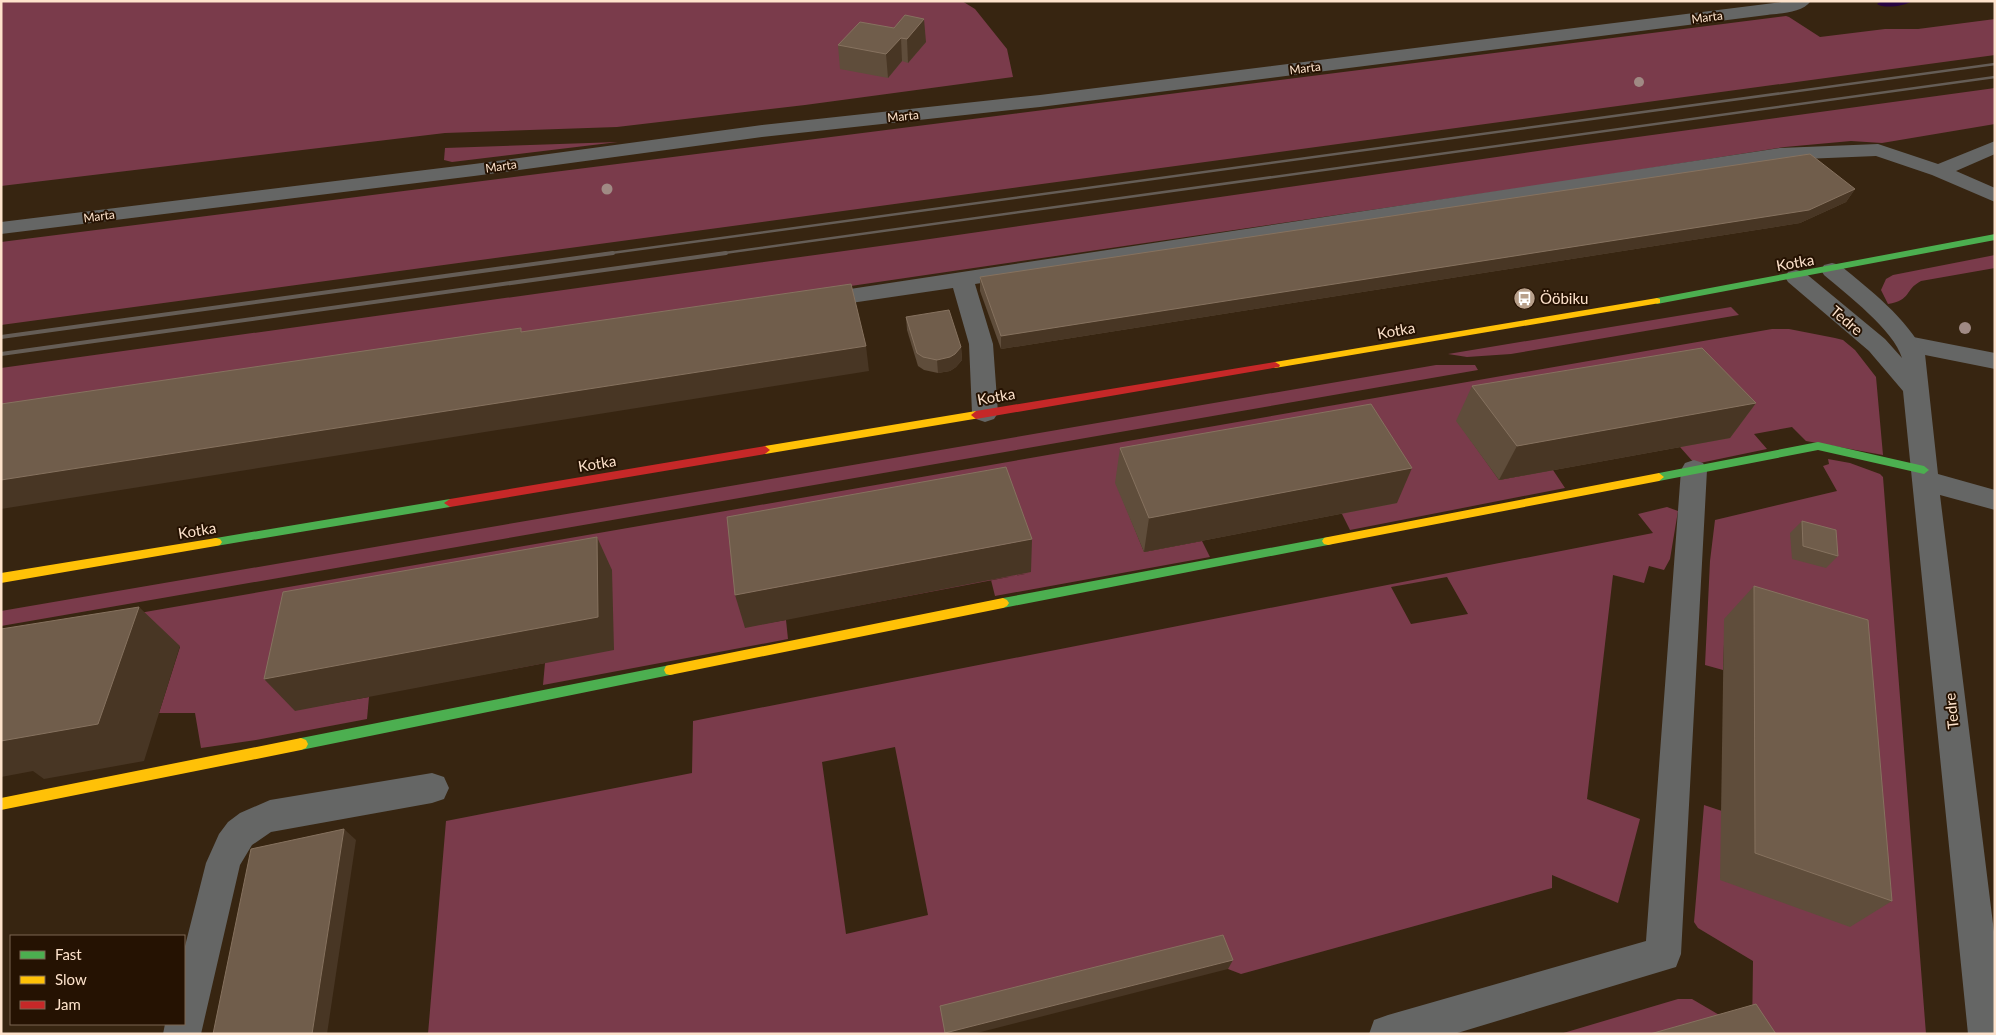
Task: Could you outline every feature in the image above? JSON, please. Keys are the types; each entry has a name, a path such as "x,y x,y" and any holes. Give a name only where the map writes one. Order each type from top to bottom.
{"street":[{"name":"Marta","path":"1,228 464,171 762,131 1040,101 1790,7 1803,1"},
{"path":"1939,171 1995,148"},
{"path":"798,303 1780,154 1878,150 1939,171 1995,196"},
{"name":"Kotka","path":"1,578 1796,277 1995,237"},
{"name":"Tedre","path":"1832,270 1867,300 1908,344 1916,365 1915,389 1925,475 1984,921 1987,1034"},
{"name":"Tedre","path":"1796,277 1877,345 1915,389"},
{"path":"962,279 981,344 985,413"},
{"path":"1908,344 1995,361"},
{"path":"1,804 999,604 1818,446 1925,475 1995,500"},
{"path":"1388,1034 1663,954 1694,470"},
{"path":"185,1021 223,863 235,838 250,823 270,816 432,788"}],"shaded area":[{"path":"1,1 962,1 975,9 1007,49 1013,77 805,105 617,127 445,133 1,186"},
{"path":"1786,16 1820,37 1885,29 1918,29 1995,19 1995,55 1,325 1,242"},
{"path":"1995,88 1995,124 1882,143 1851,141 1785,147 1549,184 1,410 1,368"},
{"path":"618,142 452,162 444,160 445,148"},
{"path":"1995,255 1995,268 1921,281 1905,297 1896,302 1888,304 1881,290 1886,279 1893,275"},
{"path":"1731,307 1739,315 1511,354 1467,357 1448,354"},
{"path":"1772,329 1789,329 1843,340 1855,350 1876,377 1883,455 1806,441 1792,427 1754,434 1767,449 1695,464 1680,447 1457,421 1499,480 1553,470 1565,488 1350,530 1342,514 1116,483 1144,552 1202,541 1210,557 995,596 991,580 745,627 786,620 788,639 543,685 545,663 295,710 369,697 367,719 256,740 201,748 195,713 159,713 180,647 1,637"},
{"path":"1436,365 1475,365 1478,370 1,626 1,611"},
{"path":"1828,459 1850,463 1880,474 1883,477 1926,1034 1752,1034 1753,961 1698,928 1694,922 1704,805 1722,811 1725,619 1723,670 1705,665 1710,561 1715,520 1837,491 1823,466 1829,464"},
{"path":"1667,507 1678,511 1670,559 1664,570 1649,566 1644,583 1613,575 1587,799 1640,819 1618,903 1552,875 1552,888 1241,974 1228,969 1219,944 945,1034 428,1034 446,821 692,773 693,721 1653,533 1638,514","holes":["1447,577 1468,614 1411,624 1391,587","895,747 928,915 846,934 822,762"]},
{"path":"1678,999 1692,999 1721,1016 1688,1034 1560,1034"}],"building":[{"path":"905,15 924,19 907,39 901,38 886,54 838,45 860,22 894,28"},
{"path":"1810,154 1855,189 1809,210 1001,336 980,277"},
{"path":"851,284 866,346 1,480 1,404 521,328 521,332"},
{"path":"949,310 961,347 950,357 937,360 923,357 917,353 906,317"},
{"path":"1702,348 1756,403 1517,446 1472,386"},
{"path":"1371,404 1412,468 1149,518 1120,448"},
{"path":"1006,467 1032,539 735,595 727,517"},
{"path":"1802,521 1836,530 1838,556 1803,546"},
{"path":"597,537 598,617 264,679 283,592"},
{"path":"1754,586 1868,620 1892,901 1755,853"},
{"path":"139,607 98,724 1,741 1,629"},
{"path":"344,829 312,1034 213,1034 251,849"},
{"path":"1223,935 1233,960 945,1033 940,1006"},
{"path":"1756,1004 1776,1034 1650,1034"}],"waterway":[{"path":"1882,4 1907,1"}],"railway":[{"path":"604,254 1995,64"},
{"path":"717,254 1995,77"},
{"path":"1,337 613,253"},
{"path":"1,354 726,253"}],"traffic: fast":[{"path":"1657,301 1995,237"},
{"path":"1659,477 1818,446 1924,470"},
{"path":"216,542 450,503"},
{"path":"1003,603 1328,541"},
{"path":"301,744 670,670"}],"traffic: slow":[{"path":"1275,365 1657,301"},
{"path":"765,450 976,415"},
{"path":"1328,541 1659,477"},
{"path":"1,578 216,542"},
{"path":"670,670 1003,603"},
{"path":"1,804 301,744"}],"traffic: jam":[{"path":"976,415 1275,365"},
{"path":"450,503 765,450"}],"place":[{"name":"Ööbiku","path":"1524,298"}]}
